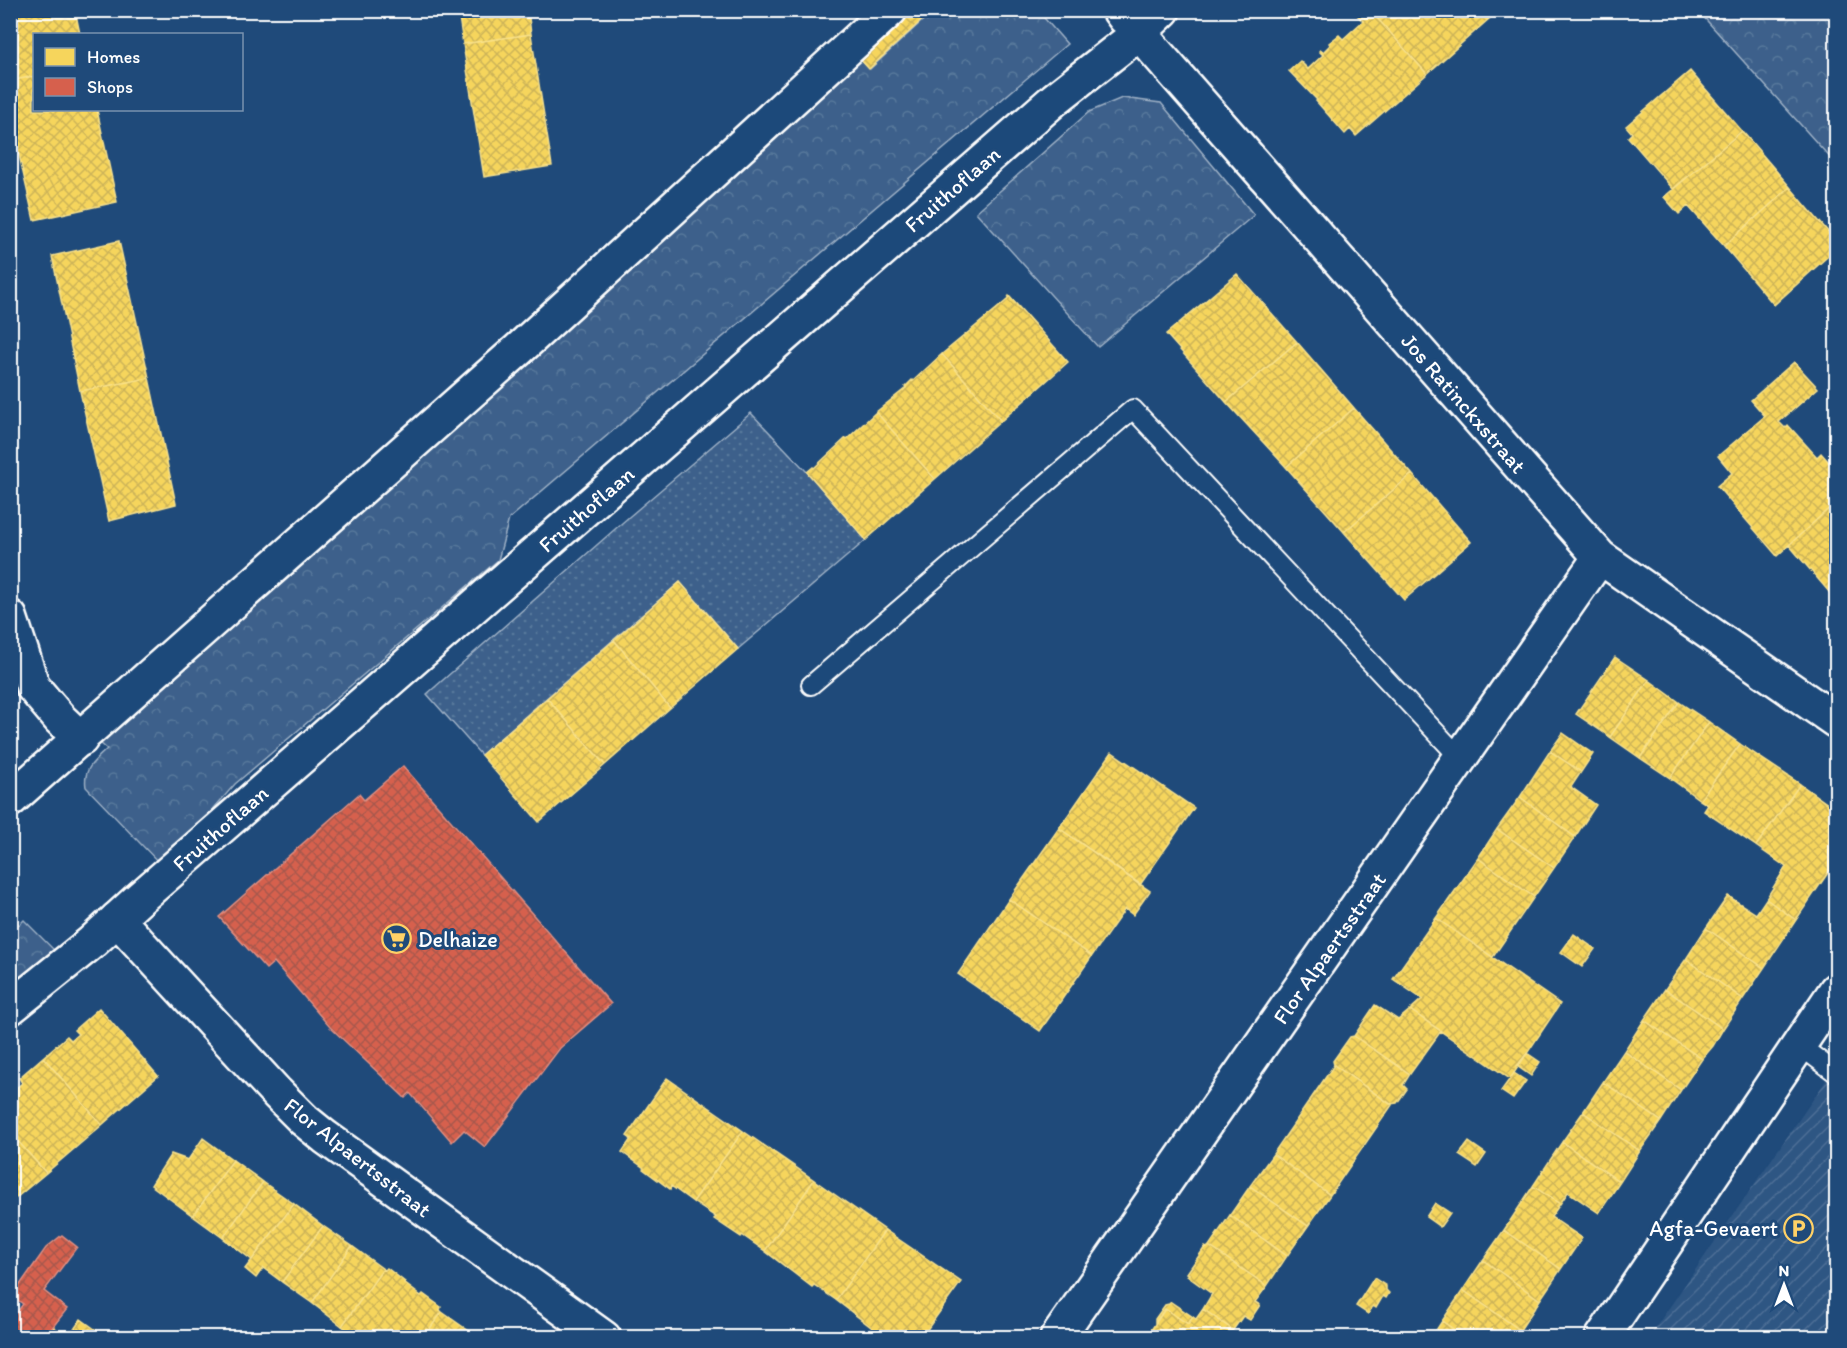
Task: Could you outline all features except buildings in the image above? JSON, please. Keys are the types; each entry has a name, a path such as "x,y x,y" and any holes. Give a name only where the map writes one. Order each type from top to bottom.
{"street":[{"path":"10,800 518,350 890,10"},
{"name":"Fruithoflaan","path":"10,1008 92,942 1046,107 1128,20 1163,10"},
{"name":"Jos Ratinckxstraat","path":"1128,20 1600,557 1836,721"},
{"name":"Flor Alpaertsstraat","path":"1057,1338 1600,557"},
{"path":"10,617 33,687 60,719 81,739"},
{"name":"Flor Alpaertsstraat","path":"117,919 304,1120 389,1184 604,1338"},
{"path":"1602,1338 1836,990"}],"lane":[{"path":"811,685 1133,409 1461,759"},
{"path":"1799,1045 1836,1073"}],"shaded area":[{"name":"Agfa-Gevaert","path":"1836,1066 1836,1337 1649,1337"}],"green space":[{"path":"933,11 1038,11 1067,44 509,519 498,560 235,784 163,867 86,787 88,770 107,749 91,735 131,704 176,676 859,58 870,69"},
{"path":"1699,11 1836,11 1836,164 1700,13"},
{"path":"1122,98 1161,103 1254,215 1098,347 976,212 1089,112"},
{"path":"751,413 807,472 866,540 738,649 680,582 481,755 427,694"},
{"path":"10,914 19,925 24,920 60,956 10,988"}],"place":[{"name":"Delhaize","path":"397,939"},
{"name":"Agfa-Gevaert","path":"1799,1228"}]}
